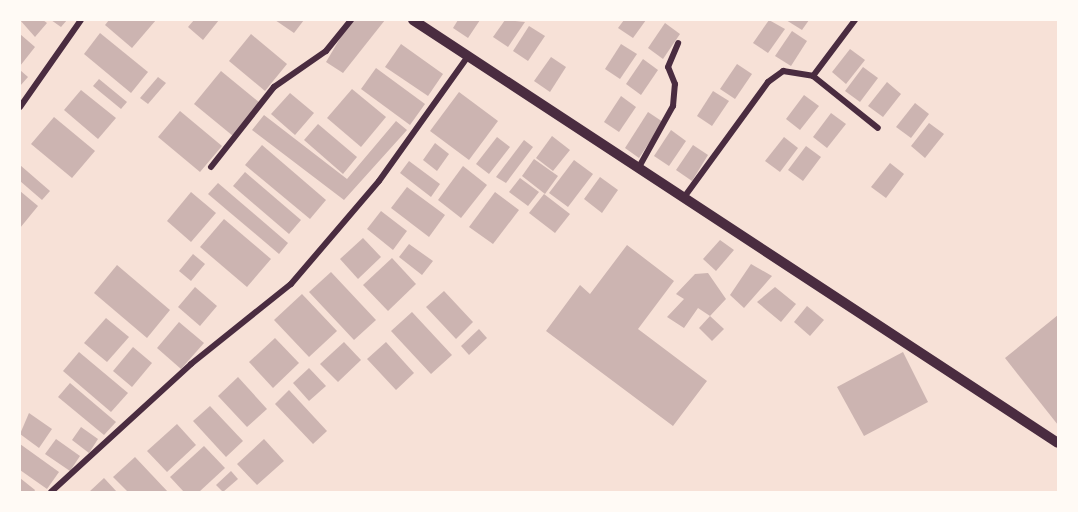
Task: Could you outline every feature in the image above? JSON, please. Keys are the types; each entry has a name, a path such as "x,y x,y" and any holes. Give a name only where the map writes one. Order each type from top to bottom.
{"street":[{"path":"20,107 81,20"},
{"path":"211,167 274,87 326,51 351,20"},
{"path":"413,20 1059,443"},
{"path":"813,76 855,20"},
{"path":"639,167 673,106 675,84 668,67 678,43"},
{"path":"51,492 315,258 468,56"},
{"path":"685,196 768,82 788,69 813,76 878,128"}],"building":[{"path":"20,20 43,20 47,23 35,37"},
{"path":"51,20 67,20 61,27"},
{"path":"109,20 156,20 132,48 105,25"},
{"path":"194,20 219,20 203,40 188,27"},
{"path":"275,20 304,20 294,33"},
{"path":"351,20 385,20 343,73 326,62"},
{"path":"458,20 480,20 468,38 453,28"},
{"path":"505,20 525,22 508,47 493,37"},
{"path":"624,20 646,20 633,38 618,28"},
{"path":"769,20 785,29 768,53 753,43"},
{"path":"786,20 809,20 802,30"},
{"path":"665,23 680,34 663,59 648,48"},
{"path":"529,26 545,36 528,61 513,51"},
{"path":"792,31 807,41 791,66 775,56"},
{"path":"100,33 148,72 131,93 84,54"},
{"path":"20,34 35,47 20,66"},
{"path":"251,34 287,64 265,91 229,61"},
{"path":"401,44 443,74 428,96 385,67"},
{"path":"621,44 637,54 620,79 605,69"},
{"path":"850,49 865,60 846,84 832,72"},
{"path":"551,57 566,67 550,92 534,81"},
{"path":"643,59 658,70 641,95 626,84"},
{"path":"737,64 752,74 735,99 720,89"},
{"path":"863,67 878,78 860,102 845,91"},
{"path":"376,68 425,104 410,125 361,89"},
{"path":"20,70 28,77 20,86"},
{"path":"221,71 260,103 233,136 194,104"},
{"path":"158,77 166,83 148,104 140,98"},
{"path":"99,79 127,102 121,109 93,86"},
{"path":"887,82 901,94 883,117 868,106"},
{"path":"352,89 386,117 361,147 327,118"},
{"path":"81,90 116,118 98,139 64,110"},
{"path":"713,91 729,101 712,126 697,116"},
{"path":"459,92 498,121 469,160 430,131"},
{"path":"290,93 314,113 295,135 271,114"},
{"path":"804,95 819,106 800,130 786,119"},
{"path":"621,96 636,107 619,132 604,122"},
{"path":"915,103 929,114 911,138 896,127"},
{"path":"180,111 222,146 200,172 158,137"},
{"path":"648,112 663,122 639,158 625,148"},
{"path":"831,113 846,124 827,148 813,137"},
{"path":"264,115 347,179 396,121 407,130 344,200 252,130"},
{"path":"54,117 95,151 72,178 31,144"},
{"path":"929,123 944,134 925,158 911,146"},
{"path":"318,124 357,157 343,174 304,140"},
{"path":"671,130 686,141 669,166 654,156"},
{"path":"552,136 570,150 553,171 536,158"},
{"path":"497,137 510,147 489,174 476,164"},
{"path":"784,137 798,148 780,172 765,161"},
{"path":"524,140 533,147 506,183 496,177"},
{"path":"435,143 449,154 437,171 423,160"},
{"path":"262,145 326,200 310,219 245,165"},
{"path":"693,145 708,155 692,181 676,170"},
{"path":"806,146 821,157 803,181 788,170"},
{"path":"534,159 558,176 545,194 522,176"},
{"path":"574,160 593,174 568,207 549,193"},
{"path":"409,161 440,184 431,197 400,173"},
{"path":"890,163 904,174 886,198 871,187"},
{"path":"20,165 50,191 42,200 20,181"},
{"path":"463,166 487,185 461,218 438,200"},
{"path":"245,172 301,220 289,234 233,186"},
{"path":"600,177 618,190 602,213 584,199"},
{"path":"520,178 539,192 528,206 509,192"},
{"path":"218,183 288,243 279,254 208,194"},
{"path":"407,187 445,215 429,237 391,208"},
{"path":"20,191 38,206 20,228"},
{"path":"191,192 216,213 191,242 167,221"},
{"path":"495,192 519,210 493,244 469,227"},
{"path":"544,194 570,214 555,233 529,213"},
{"path":"381,211 407,231 393,250 367,229"},
{"path":"224,219 271,259 247,287 200,247"},
{"path":"363,238 381,257 358,279 340,259"},
{"path":"720,240 734,250 716,271 703,259"},
{"path":"409,244 433,261 422,275 399,257"},
{"path":"627,245 674,281 638,329 707,381 673,426 546,331 580,285 590,294"},
{"path":"193,254 205,264 191,281 179,271"},
{"path":"392,258 416,284 388,311 363,285"},
{"path":"751,264 772,276 744,308 730,295"},
{"path":"117,265 170,310 147,338 94,293"},
{"path":"331,272 376,320 354,340 309,292"},
{"path":"708,273 726,299 710,316 698,308 684,328 667,317 684,299 676,294 695,274"},
{"path":"195,287 217,306 200,326 178,307"},
{"path":"775,287 796,304 781,322 757,302"},
{"path":"444,291 473,322 456,339 426,307"},
{"path":"302,294 337,331 309,357 274,320"},
{"path":"807,306 824,320 810,336 794,322"},
{"path":"412,312 452,355 431,374 391,331"},
{"path":"1058,315 1058,425 1005,358"},
{"path":"710,316 724,329 712,341 699,328"},
{"path":"106,318 129,337 107,362 84,343"},
{"path":"179,322 204,343 181,369 157,348"},
{"path":"479,329 487,338 469,355 461,346"},
{"path":"275,338 299,363 273,388 249,362"},
{"path":"344,342 361,360 338,382 320,364"},
{"path":"386,342 414,373 396,390 367,359"},
{"path":"133,347 152,363 132,387 113,371"},
{"path":"79,352 128,393 111,412 63,371"},
{"path":"903,352 928,402 864,436 837,387"},
{"path":"309,368 326,386 309,401 293,383"},
{"path":"238,377 267,409 247,427 218,396"},
{"path":"70,383 116,422 104,435 58,397"},
{"path":"289,390 327,431 313,444 275,404"},
{"path":"210,406 243,441 226,457 193,421"},
{"path":"29,413 52,429 39,448 20,434"},
{"path":"177,424 196,445 167,472 147,451"},
{"path":"81,427 98,439 89,453 72,440"},
{"path":"56,439 80,456 70,471 45,454"},
{"path":"264,439 284,461 257,485 237,464"},
{"path":"20,444 59,472 47,489 20,470"},
{"path":"204,446 225,468 199,492 184,492 170,477"},
{"path":"135,457 168,492 128,492 113,477"},
{"path":"231,471 238,479 223,492 216,485"},
{"path":"20,478 35,490 34,492 20,492"},
{"path":"104,478 117,492 89,492"}]}
